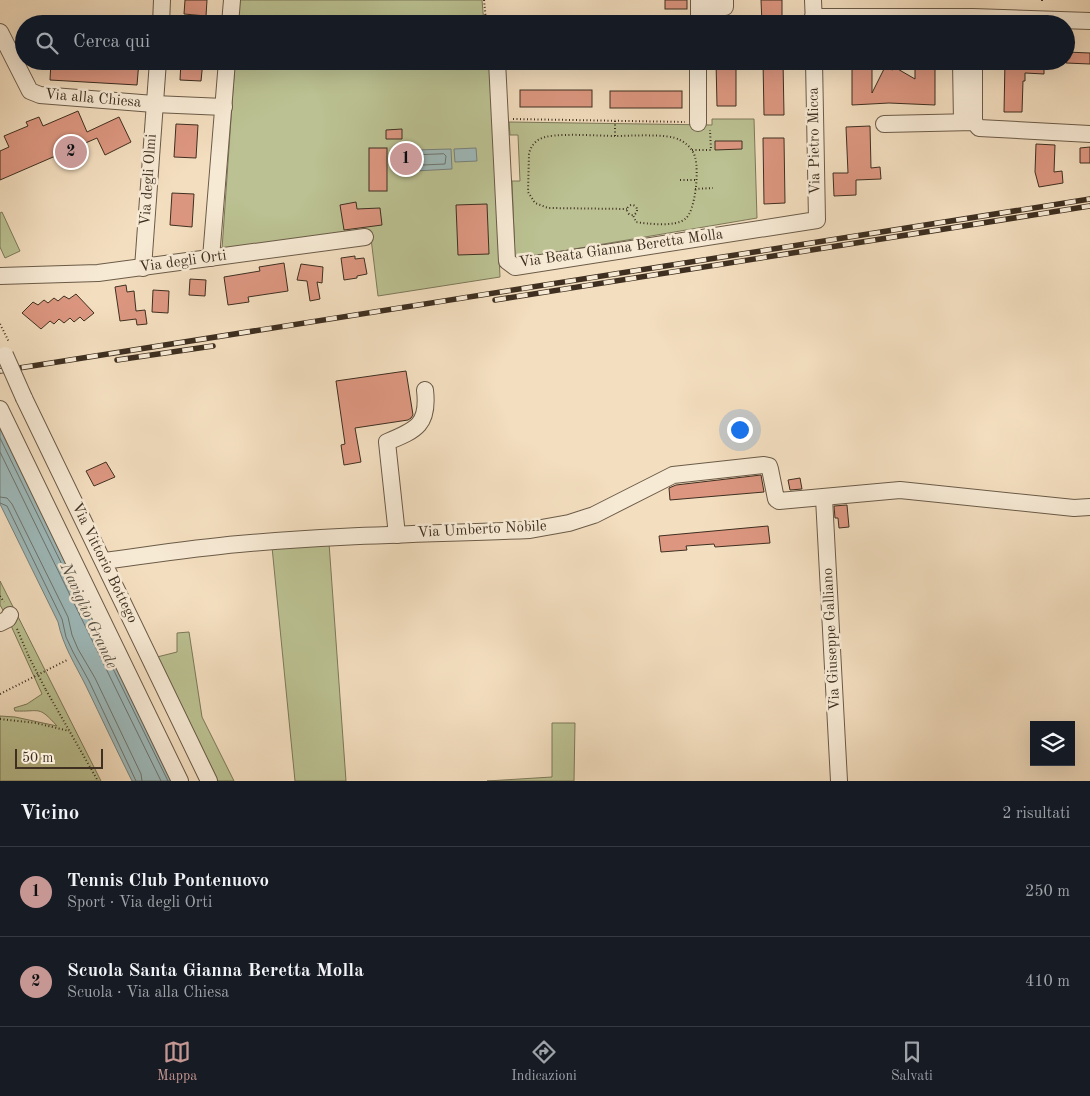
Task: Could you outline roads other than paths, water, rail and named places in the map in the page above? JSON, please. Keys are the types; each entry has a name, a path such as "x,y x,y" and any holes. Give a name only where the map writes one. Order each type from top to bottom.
{"street":[{"path":"161,15 162,0"},
{"path":"231,15 232,0"},
{"path":"699,3 725,7 725,0"},
{"path":"813,0 814,15"},
{"path":"1075,21 1090,21"},
{"name":"Via alla Chiesa","path":"0,32 15,62"},
{"name":"Via alla Chiesa","path":"19,70 30,91 40,95 154,104 224,107"},
{"name":"Via degli Olmi","path":"143,268 157,70"},
{"path":"211,258 226,70"},
{"name":"Via Beata Gianna Beretta Molla","path":"497,70 507,261 515,267 817,220"},
{"path":"699,70 704,122"},
{"name":"Via Pietro Micca","path":"814,70 817,220"},
{"path":"962,70 968,122"},
{"path":"968,122 973,70"},
{"path":"884,124 968,122 979,128 1090,134"},
{"name":"Via degli Orti","path":"0,276 98,273 365,237"},
{"name":"Via Vittorio Bottego","path":"6,350 24,398 209,781"},
{"path":"397,535 388,442 406,435 422,422 427,406 425,390"},
{"path":"0,410 180,781"},
{"name":"Via Umberto Nobile","path":"104,561 239,544 530,530 549,527 594,514 673,475 764,465 769,466 776,499 779,501 824,498"},
{"path":"824,498 900,490 1074,508 1090,507"},
{"name":"Via Giuseppe Galliano","path":"824,498 839,781"}],"water":[{"path":"476,148 477,161 455,162 454,149"},
{"path":"451,149 452,169 415,171 414,150"},
{"name":"Naviglio Grande","path":"0,426 174,781 132,781 70,655 58,622 0,504"}],"railway":[{"path":"0,371 1090,199"},
{"path":"495,300 1090,206"},
{"path":"117,360 213,346"}],"place":[{"name":"Scuola Santa Gianna Beretta Molla","path":"71,152"},
{"name":"Tennis Club Pontenuovo","path":"406,159"}]}
